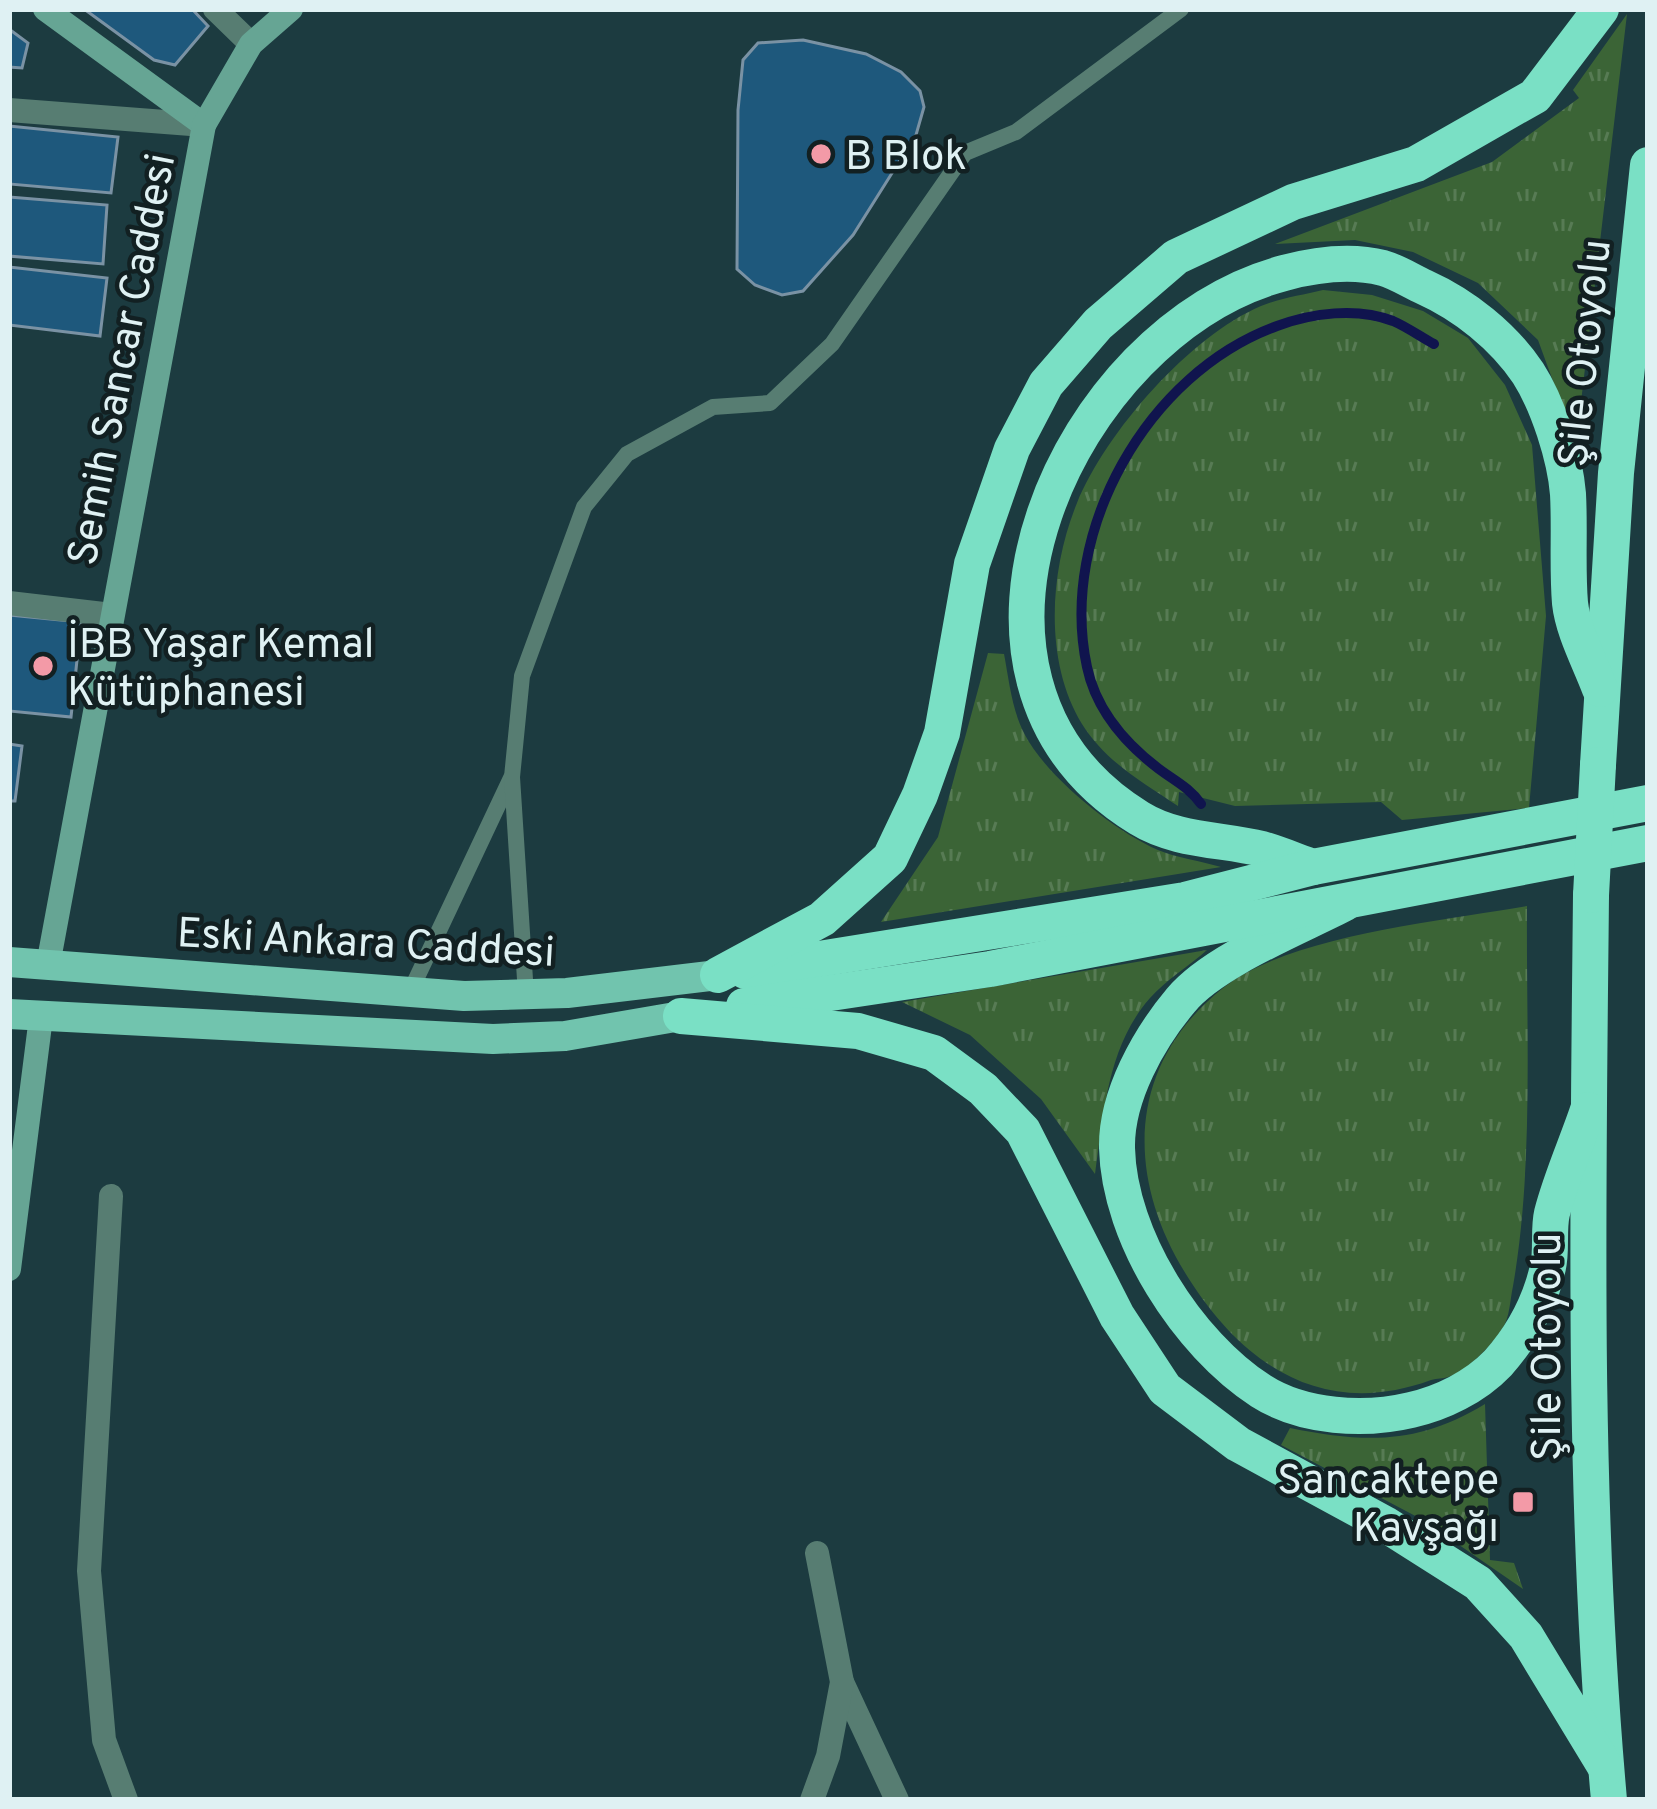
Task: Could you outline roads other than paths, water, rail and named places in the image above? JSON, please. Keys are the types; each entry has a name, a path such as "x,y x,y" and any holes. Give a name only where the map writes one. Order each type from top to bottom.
{"highway":[{"path":"718,975 822,920 890,858 942,733 972,565 1012,448 1046,385 1099,323 1176,257 1293,202 1416,164 1535,97 1601,9"},
{"name":"Şile Otoyolu","path":"1608,1784 1592,1527 1591,896 1616,473 1648,165"},
{"path":"1313,867 1262,849 1198,840 1142,820 1100,789 1054,738 1031,682 1026,609 1033,554 1052,492 1081,434 1124,379 1184,321 1246,283 1315,264 1382,268 1446,297 1493,332 1529,375 1550,424 1568,488 1570,608 1600,689"},
{"path":"718,975 1185,900 1313,867 1648,803"},
{"path":"681,1016 990,969 1648,843"},
{"path":"1346,903 1223,966 1183,997 1141,1060 1125,1102 1117,1147 1129,1209 1150,1268 1202,1341 1263,1393 1316,1411 1377,1418 1441,1403 1495,1366 1528,1325 1549,1266 1551,1216 1588,1109"},
{"path":"681,1016 858,1030 934,1053 983,1089 1023,1131 1117,1316 1166,1388 1238,1444 1385,1524 1478,1582 1526,1636 1608,1784"}],"main road":[{"name":"Eski Ankara Caddesi","path":"9,962 464,996 718,975"},
{"name":"Eski Ankara Caddesi","path":"9,1014 493,1040 565,1036 681,1016"}],"street":[{"path":"45,9 204,124"},
{"path":"215,9 251,44"},
{"name":"Semih Sancar Caddesi","path":"48,965 204,124 251,44 291,9"},
{"path":"9,110 204,124"},
{"path":"9,603 112,615"},
{"path":"9,1269 13,1196 40,1018"},
{"path":"110,1196 89,1571 104,1740 126,1800"},
{"path":"817,1553 842,1682 897,1800"},
{"path":"812,1800 828,1756 842,1682"}],"lane":[{"path":"526,994 512,777 522,676 584,507 626,454 713,407 770,403 832,344 965,152 1016,132 1181,9"},
{"path":"410,992 512,777"}],"waterway":[{"path":"1201,804 1124,737 1097,698 1087,667 1082,616 1086,563 1100,512 1122,464 1152,419 1188,380 1230,349 1277,326 1320,315 1365,314 1393,321 1434,344"}],"place":[{"name":"B Blok","path":"821,154"},
{"name":"İBB Yaşar Kemal Kütüphanesi","path":"43,666"},
{"name":"Sancaktepe Kavşağı","path":"1523,1502"}]}
